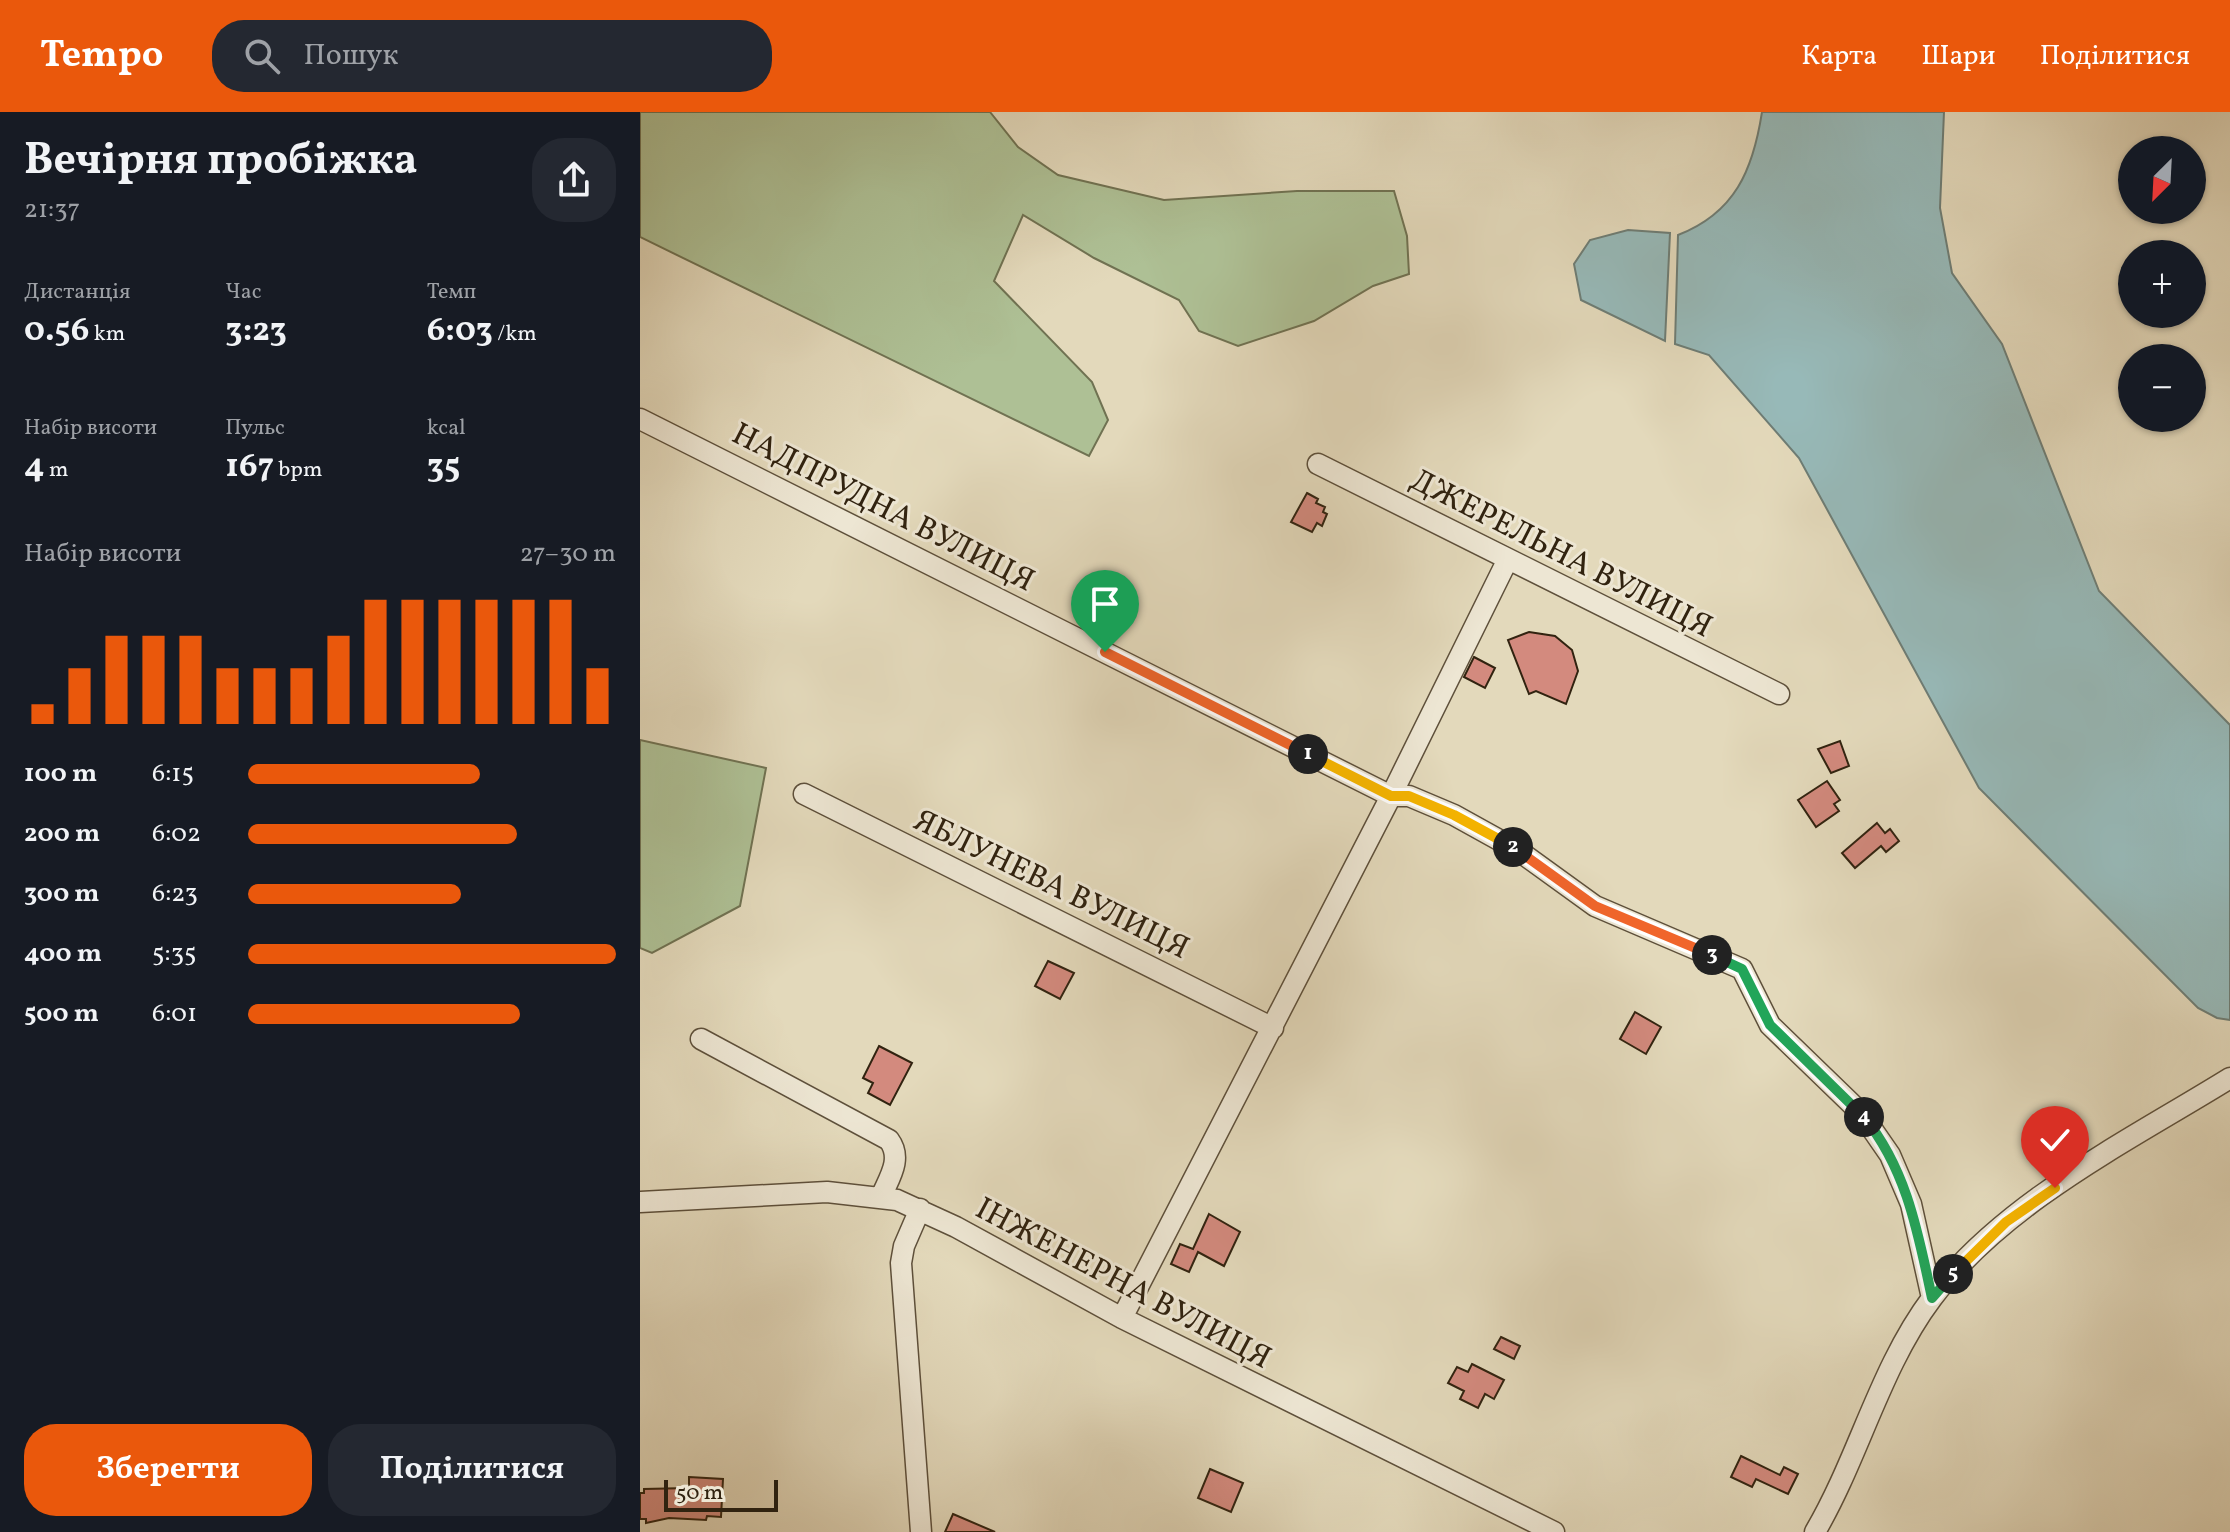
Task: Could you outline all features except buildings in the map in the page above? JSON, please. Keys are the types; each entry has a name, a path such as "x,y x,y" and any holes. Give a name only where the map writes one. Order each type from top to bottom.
{"street":[{"name":"НАДПРУДНА ВУЛИЦЯ","path":"640,419 1391,796 1409,796 1454,815 1519,851 1595,906 1742,969 1770,1025 1861,1113 1890,1155 1911,1204 1932,1298"},
{"name":"ДЖЕРЕЛЬНА ВУЛИЦЯ","path":"1318,464 1498,550 1507,561 1779,694"},
{"path":"1122,1318 1391,796 1507,561"},
{"name":"ЯБЛУНЕВА ВУЛИЦЯ","path":"804,794 1273,1028"},
{"path":"701,1039 889,1140 895,1150 896,1161 881,1197"},
{"path":"1815,1532 1835,1498 1912,1330 1932,1298 1967,1258 2006,1222 2230,1078"},
{"name":"ІНЖЕНЕРНА ВУЛИЦЯ","path":"640,1202 827,1192 881,1197 920,1209 1122,1318 1554,1532"},
{"path":"920,1209 904,1246 901,1263 921,1532"}],"green space":[{"path":"640,112 990,112 1018,147 1058,175 1164,200 1297,191 1394,191 1407,236 1409,274 1373,286 1314,321 1238,346 1199,331 1179,300 1094,258 1023,215 994,281 1092,382 1108,420 1089,456 640,237"},
{"path":"640,740 766,768 740,906 652,953 640,948"}],"water":[{"path":"1762,112 1944,112 1940,208 1952,273 2002,344 2099,591 2230,725 2230,1020 2217,1018 2198,1008 1979,788 1799,458 1709,355 1675,344 1678,235 1714,215 1738,187 1753,153"},
{"path":"1628,230 1670,233 1665,341 1581,300 1574,264 1590,240"}],"route":[{"path":"1105,652 1391,796 1409,796 1454,815 1519,851 1595,906 1742,969 1770,1025 1861,1113 1890,1155 1911,1204 1932,1298 1967,1258 2006,1222 2055,1188"}]}
